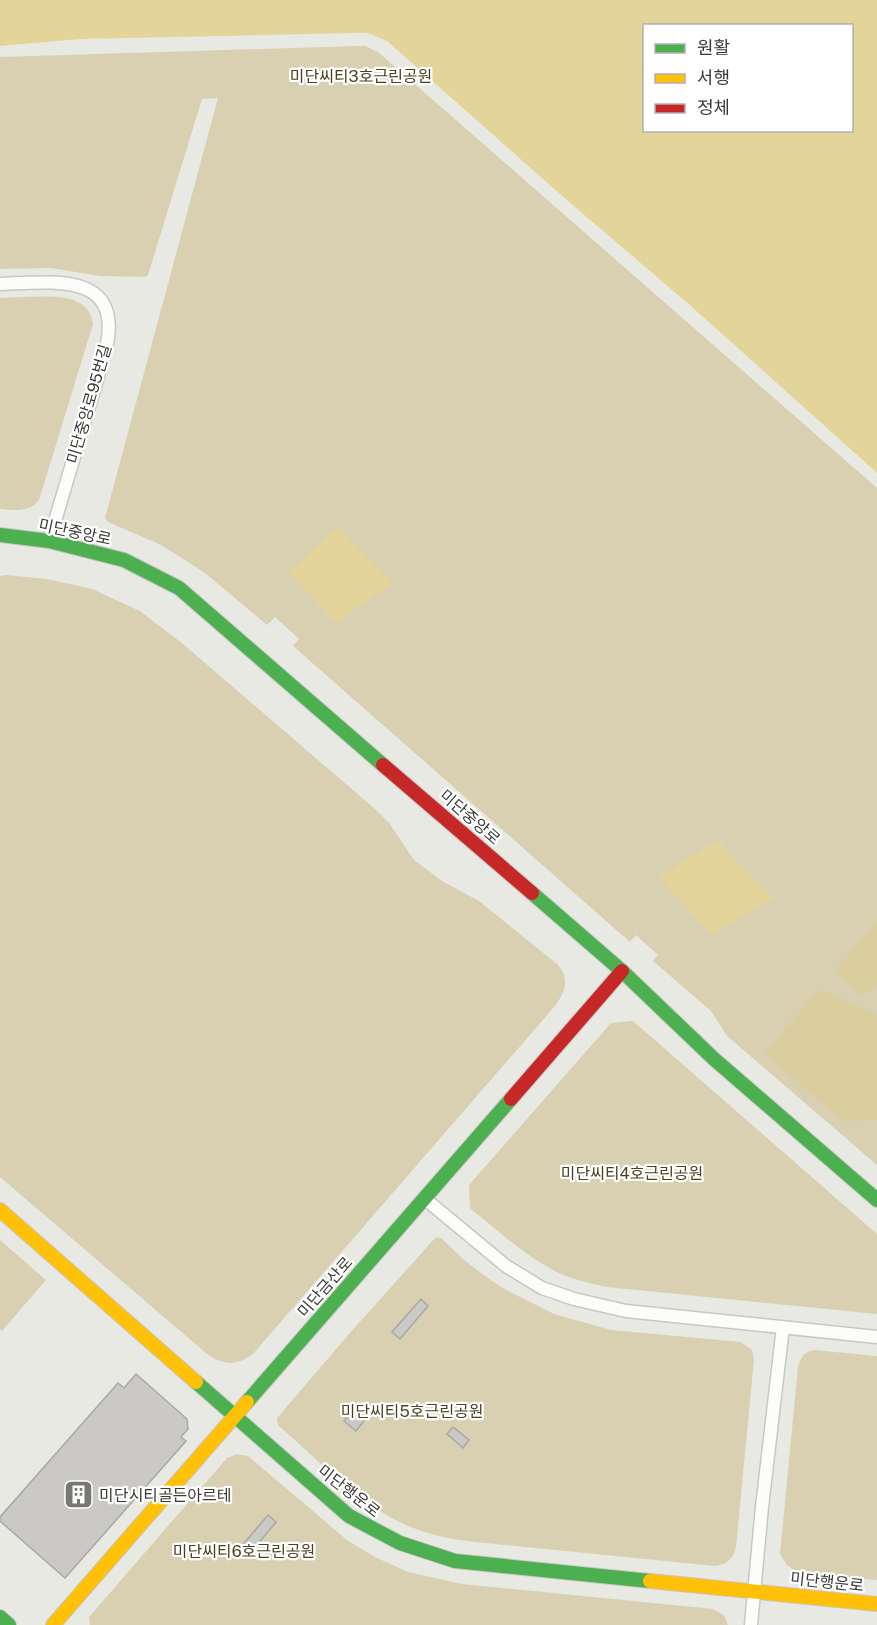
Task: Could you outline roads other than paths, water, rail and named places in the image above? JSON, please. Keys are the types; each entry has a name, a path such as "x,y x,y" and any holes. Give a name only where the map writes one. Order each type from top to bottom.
{"street":[{"name":"미단중앙로95번길","path":"0,284 76,285 86,288 99,298 108,314 110,325 107,345 49,541"},
{"name":"미단중앙로","path":"0,535 49,541 124,560 179,588 622,971 714,1059 877,1200"},
{"name":"미단금산로","path":"53,1625 622,971"},
{"path":"424,1198 506,1266 542,1288 563,1295 626,1311 877,1337"},
{"name":"미단행운로","path":"0,1210 349,1516 383,1537 420,1553 455,1561 877,1604"},
{"path":"751,1625 783,1327"},
{"path":"0,1617 9,1625"}],"place":[{"name":"미단시티골든아르테","path":"78,1495"}],"park label":[{"name":"미단씨티3호근린공원","path":"361,76"},
{"name":"미단씨티4호근린공원","path":"632,1173"},
{"name":"미단씨티5호근린공원","path":"412,1411"},
{"name":"미단씨티6호근린공원","path":"244,1551"}]}
